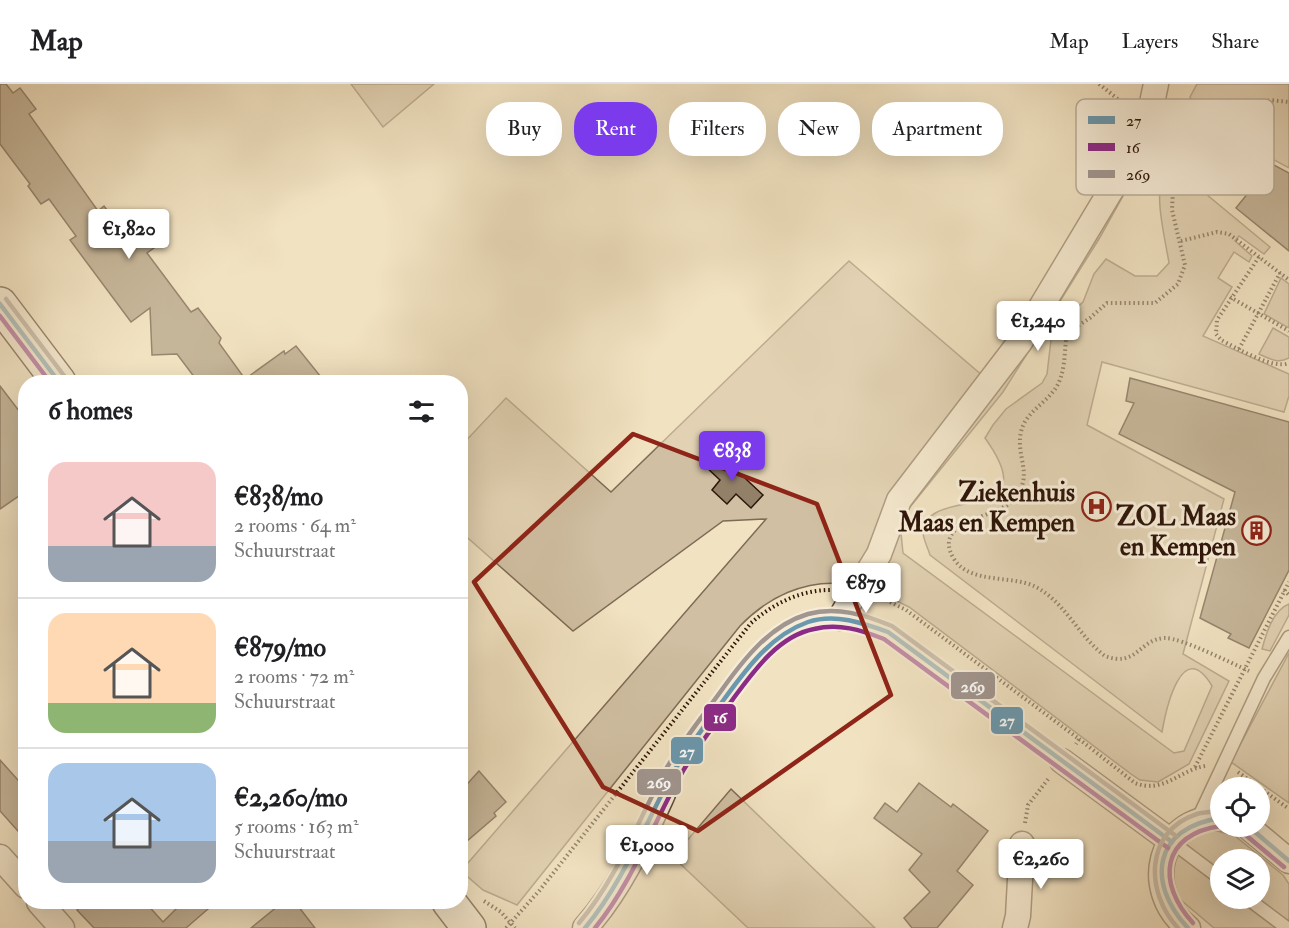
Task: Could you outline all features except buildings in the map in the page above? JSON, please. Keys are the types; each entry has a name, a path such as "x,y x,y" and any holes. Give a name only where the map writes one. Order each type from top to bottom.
{"main road":[{"path":"0,304 55,375"},
{"path":"454,909 469,928"}],"street":[{"path":"1153,99 1156,84"},
{"path":"840,618 879,554 899,500 1020,342 1108,195"},
{"path":"1064,759 1172,842"},
{"path":"585,928 604,907 626,871 663,794"},
{"path":"1188,928 1167,905 1160,885 1161,863 1172,842 1196,824 1210,821"},
{"path":"1260,837 1289,861"},
{"path":"1015,928 1018,916 1022,844"},
{"path":"0,857 18,877"},
{"path":"45,909 62,928"}],"lane":[{"path":"663,794 672,773 750,662 786,632 806,623 840,618 864,621 888,632 1064,759"},
{"path":"1196,824 1221,765 1264,678 1289,637"},
{"path":"1172,842 1210,871"},
{"path":"1262,909 1287,928"}],"path":[{"path":"1099,84 1116,99"},
{"path":"1274,100 1289,102"},
{"path":"1173,195 1172,210 1185,265 1178,284 1155,303 1107,303 1067,333 1060,379 1050,395 1029,416 1021,431 1020,441 1025,469 1017,495 997,512 963,523 952,537 951,551 954,558 966,570 1024,583 1043,591 1058,604 1091,644 1105,656 1119,659 1132,657 1153,641 1170,639 1264,678"},
{"path":"1181,241 1223,232 1234,237 1289,280"},
{"path":"1259,257 1216,320 1215,331 1221,340 1239,349 1277,365 1289,363"},
{"path":"1239,349 1280,273"},
{"path":"1230,297 1289,331"},
{"path":"1196,768 1289,582"},
{"path":"506,928 539,891 751,623 763,612 794,596 824,590 856,590 890,601 906,610 1144,787 1165,784 1196,768 1221,765 1249,778 1289,808"},
{"path":"1284,590 1289,595"},
{"path":"1022,844 1028,806 1080,739"}],"highlighted area":[{"path":"633,434 817,504 891,695 698,831 603,787 474,582"}],"shaded area":[{"path":"351,84 434,84 383,127"},
{"path":"1163,84 1168,84 1165,99 1155,99"},
{"path":"1197,84 1289,84 1289,168 1274,160 1274,99 1191,99"},
{"path":"1103,195 1123,195 1099,239 1003,392 906,512 901,533 903,553 1174,753 1184,751 1212,686 1201,673 1192,669 1184,673 1177,682 1167,708 1162,732 930,555 923,532 929,518 943,509 980,501 995,495 1003,484 1001,466 985,438 1006,409 1042,383 1047,374 1051,340 1069,315 1083,302 1094,274 1106,259 1135,276 1157,276 1169,263 1160,195 1207,195 1270,247 1264,254 1239,236 1235,241 1252,256 1249,262 1234,252 1218,278 1232,287 1203,336 1289,374 1289,396 1284,412 1102,362 1087,425 1224,499 1183,654 1229,681 1189,764 1158,782 1140,780 1131,774 909,607 874,590 873,580 898,516 998,387"},
{"path":"849,261 984,377 870,558 846,584 816,584 788,592 763,606 740,626 517,905 483,890 468,877 468,863 766,519 723,521 573,631 468,538 468,438 506,398 611,492"},
{"path":"1281,278 1289,284 1289,328 1264,314"},
{"path":"1273,328 1289,337 1289,358 1285,360 1278,361 1259,354"},
{"path":"1289,604 1289,615 1270,651 1262,649 1274,617"},
{"path":"1289,653 1289,803 1270,790 1270,777 1252,777 1231,762"},
{"path":"731,789 875,928 748,928 673,857"},
{"path":"1210,831 1210,837 1236,837 1251,849 1210,849 1210,909 1270,909 1270,864 1283,875 1289,884 1289,919 1282,928 1214,928 1175,895 1170,863 1194,833"}],"transit line":[{"name":"269","path":"6,299 63,375"},
{"name":"27","path":"0,304 54,375"},
{"name":"16","path":"0,316 45,375"},
{"name":"269","path":"579,923 616,868 672,759 739,667 758,645 781,626 794,619 819,612 851,613 892,626 1176,836"},
{"name":"27","path":"585,928 599,910 633,853 679,763 733,687 771,644 795,628 818,619 849,620 888,632 1172,842"},
{"name":"16","path":"595,928 620,893 685,768 741,689 778,647 801,633 823,627 850,628 884,639 1168,848"},
{"name":"269","path":"1178,928 1167,914 1160,898 1155,864 1159,848 1167,834 1180,822 1197,814 1210,812"},
{"name":"27","path":"1188,928 1174,910 1166,893 1162,875 1163,859 1170,845 1182,833 1199,823 1210,820"},
{"name":"16","path":"1193,923 1181,908 1173,892 1170,877 1171,862 1176,850 1186,839 1210,829"},
{"name":"16","path":"1248,837 1284,867"},
{"name":"27","path":"1261,837 1289,861"}],"place":[{"name":"Ziekenhuis Maas en Kempen","path":"1096,507"},
{"name":"ZOL Maas en Kempen","path":"1257,531"}]}
